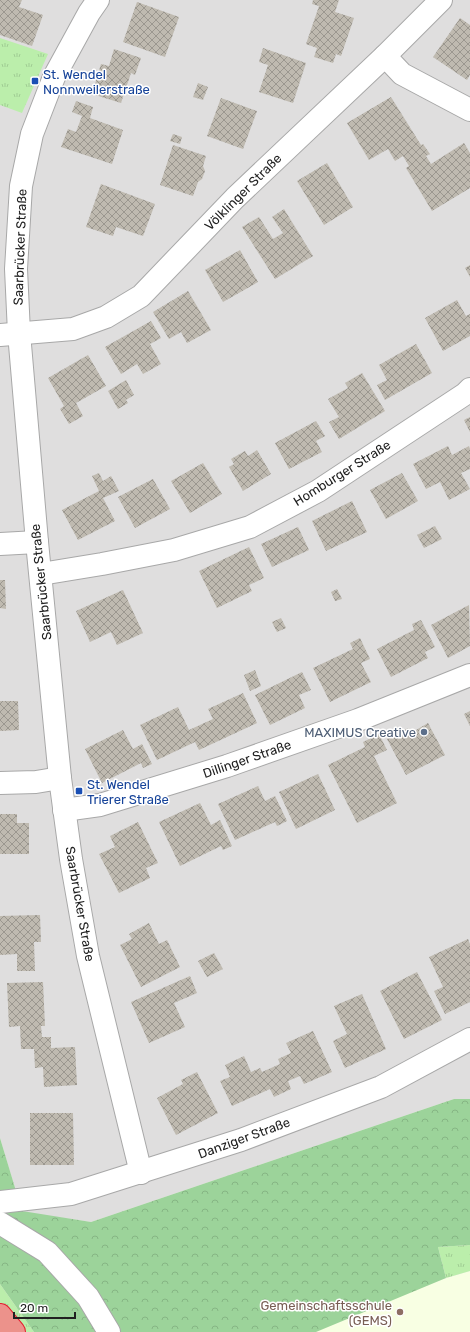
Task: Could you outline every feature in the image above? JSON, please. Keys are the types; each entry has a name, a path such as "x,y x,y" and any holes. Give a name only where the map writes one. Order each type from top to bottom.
{"highway":[{"path":"0,1315 14,1332"}],"street":[{"name":"Saarbrücker Straße","path":"98,0 89,13 54,77 32,134 21,186 16,269 9,334 41,574 60,778 77,900 88,956 141,1173"},
{"name":"Völklinger Straße","path":"9,334 73,329 106,317 141,296 235,198 385,56 441,0"},
{"path":"385,56 402,74 470,110"},
{"name":"Homburger Straße","path":"41,574 174,550 250,527 318,492 465,394 470,389"},
{"path":"0,544 37,542"},
{"name":"Dillinger Straße","path":"64,810 100,805 227,766 358,720 470,675"},
{"path":"0,783 36,782 60,778"},
{"name":"Danziger Straße","path":"3,1202 71,1194 241,1140 381,1087 470,1039"},
{"path":"0,1223 47,1252 88,1296 109,1332"}],"shaded area":[{"path":"0,0 470,0 470,1099 454,1099 91,1222 22,1212 0,1138"},
{"name":"Gemeinschaftsschule (GEMS)","path":"470,1271 470,1332 265,1332 392,1295"}],"green space":[{"path":"0,38 48,54 22,113 0,105"},
{"path":"454,1099 470,1099 470,1245 438,1247 446,1278 316,1332 34,1332 0,1284 0,1138 22,1211 91,1222"},
{"path":"470,1245 470,1271 446,1278 438,1247"},
{"path":"0,1284 34,1332 0,1332"}],"building":[{"path":"0,0 22,0 19,7 43,15 32,46 0,35"},
{"path":"313,0 339,0 335,12 354,18 341,56 336,54 333,63 314,57 317,48 306,44 319,6 312,4"},
{"path":"137,2 179,17 165,57 123,42"},
{"path":"460,18 470,25 470,75 467,80 433,57"},
{"path":"263,48 306,63 293,103 259,92 268,65 259,62"},
{"path":"114,49 141,58 135,75 131,73 121,103 92,94 101,64 109,66"},
{"path":"198,83 208,87 203,100 193,97"},
{"path":"391,97 421,145 423,144 430,154 426,156 431,164 464,143 470,153 470,188 432,211 406,168 409,166 403,156 395,161 388,149 369,160 347,123"},
{"path":"221,98 257,111 243,149 207,136"},
{"path":"76,101 93,107 90,118 123,130 112,164 61,147 68,129 76,132 82,116 72,112"},
{"path":"173,134 182,137 180,144 170,141"},
{"path":"173,145 206,156 203,166 205,171 202,179 198,182 193,196 160,185"},
{"path":"327,163 353,207 324,225 297,181"},
{"path":"101,184 155,204 143,236 116,227 113,236 86,227"},
{"path":"284,209 313,256 275,279 242,227 259,217 273,239 283,233 272,217"},
{"path":"240,250 258,282 223,302 205,270"},
{"path":"470,265 470,277 465,268"},
{"path":"188,291 211,330 187,343 181,332 169,339 153,312"},
{"path":"457,300 466,316 470,314 470,336 443,351 425,318"},
{"path":"151,321 161,338 150,344 161,364 143,374 137,364 121,374 105,347"},
{"path":"416,344 432,373 385,400 377,385 387,380 379,365"},
{"path":"88,355 106,386 76,403 83,416 69,424 60,409 64,406 48,378"},
{"path":"362,373 385,411 339,439 329,422 339,417 328,399 348,388 345,383"},
{"path":"126,380 134,395 126,400 128,403 118,409 108,391"},
{"path":"470,417 470,432 464,420"},
{"path":"316,421 325,436 316,441 322,452 289,469 275,443"},
{"path":"448,446 452,455 469,446 470,449 470,469 461,473 470,489 449,500 440,482 426,489 413,464"},
{"path":"257,450 271,474 243,491 229,467 234,464 231,459 245,451 248,456"},
{"path":"203,463 222,494 190,513 171,481"},
{"path":"99,473 103,481 111,476 119,491 103,498 115,521 78,540 62,510 99,491 92,476"},
{"path":"402,473 418,501 386,519 370,490"},
{"path":"153,479 170,509 135,528 118,497"},
{"path":"352,501 367,532 326,551 312,521"},
{"path":"435,526 442,539 424,548 417,535"},
{"path":"298,527 309,550 272,567 261,544"},
{"path":"249,547 264,578 249,585 252,591 217,608 199,571"},
{"path":"0,580 5,580 6,609 0,608"},
{"path":"337,589 342,599 335,601 331,592"},
{"path":"123,590 143,633 117,645 111,632 90,642 76,611"},
{"path":"469,605 470,646 448,658 431,625"},
{"path":"281,618 286,628 277,632 272,622"},
{"path":"421,620 435,647 425,652 428,658 391,677 377,649 414,630 412,624"},
{"path":"360,638 370,659 361,663 371,682 330,702 313,668 353,649 350,643"},
{"path":"255,670 261,686 250,691 244,675"},
{"path":"302,672 311,690 299,695 305,708 270,725 255,695"},
{"path":"243,693 257,723 199,750 195,742 157,760 140,725 178,707 189,730 213,719 208,709"},
{"path":"0,701 18,701 19,730 0,731"},
{"path":"470,711 470,726 464,714"},
{"path":"428,723 445,755 406,775 387,739 408,728 411,733"},
{"path":"123,730 133,749 142,744 152,764 143,768 141,763 102,783 85,749"},
{"path":"379,734 387,750 374,756 397,803 357,823 328,765 365,747 363,742"},
{"path":"318,774 335,810 296,829 279,792"},
{"path":"258,786 265,801 275,796 287,821 277,826 275,822 235,840 218,804"},
{"path":"200,803 211,825 220,820 232,846 223,850 221,846 180,866 159,822"},
{"path":"0,814 17,814 17,823 29,823 29,854 0,854"},
{"path":"138,822 158,863 146,868 150,878 119,893 99,854 115,847 110,836"},
{"path":"40,915 41,942 34,942 35,971 17,971 17,954 0,955 0,916"},
{"path":"149,923 159,944 167,940 180,967 141,987 120,945 132,939 129,934"},
{"path":"468,939 470,944 470,1002 445,1014 434,991 443,987 429,957"},
{"path":"214,953 223,969 207,977 198,961"},
{"path":"417,972 442,1020 404,1039 380,991"},
{"path":"190,976 197,993 174,1003 185,1027 149,1043 131,1002"},
{"path":"43,982 45,1026 41,1026 42,1037 51,1037 51,1048 75,1047 77,1085 44,1087 43,1067 35,1068 34,1049 21,1049 20,1026 9,1027 7,983"},
{"path":"362,994 386,1049 345,1068 333,1041 347,1034 334,1006"},
{"path":"313,1031 332,1072 304,1084 300,1076 288,1081 291,1089 274,1097 270,1089 232,1106 220,1081 230,1077 225,1065 244,1056 251,1072 260,1068 262,1072 280,1064 278,1059 291,1053 286,1043"},
{"path":"197,1072 218,1113 176,1135 157,1098 183,1084 181,1080"},
{"path":"30,1113 73,1113 74,1165 30,1165"}],"place":[{"name":"St. Wendel Nonnweilerstraße","path":"35,81"},
{"name":"MAXIMUS Creative","path":"424,732"},
{"name":"St. Wendel Trierer Straße","path":"79,791"},
{"name":"Gemeinschaftsschule (GEMS)","path":"400,1312"}]}
